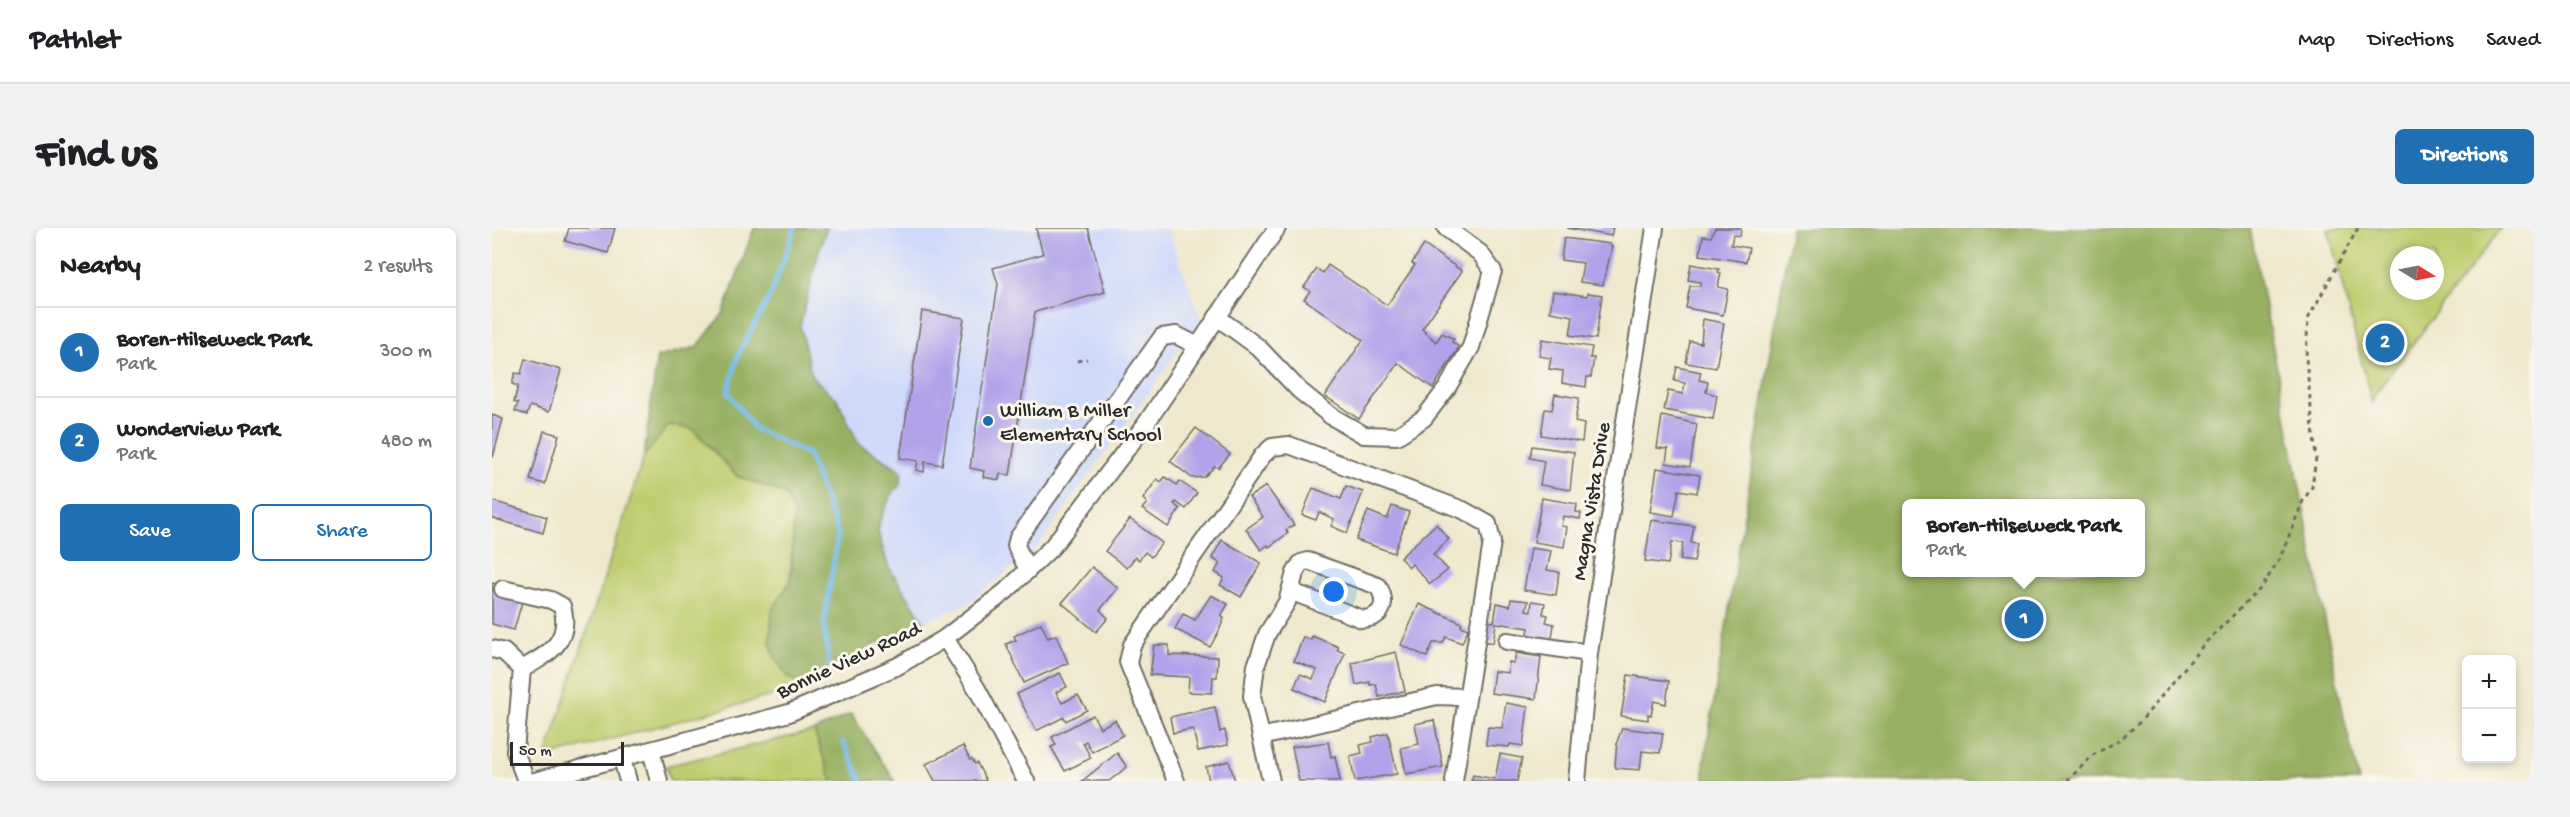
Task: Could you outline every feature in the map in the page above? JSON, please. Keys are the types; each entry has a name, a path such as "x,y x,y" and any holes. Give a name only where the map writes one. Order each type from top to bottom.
{"street":[{"name":"Bonnie View Road","path":"535,781 584,775 622,758 789,713 897,666 945,638 1006,591 1052,547 1145,425 1277,228"},
{"path":"1217,317 1258,347 1299,390 1331,416 1364,435 1397,436 1424,418 1447,388 1471,347 1493,271 1480,253 1446,228"},
{"name":"Magna Vista Drive","path":"1577,781 1589,653 1655,228"},
{"path":"1028,570 1016,546 1018,538 1162,337 1176,335 1198,346"},
{"path":"1176,781 1128,662 1132,645 1263,455 1272,447 1289,445 1463,510 1488,524 1492,542 1454,781"},
{"path":"1271,781 1252,696 1256,666 1267,634 1287,602 1290,591 1295,573 1301,563 1308,561 1378,586 1384,595 1384,604 1379,613 1372,618 1362,619 1290,591"},
{"path":"503,589 551,600 561,606 565,617 558,643 543,657 522,669"},
{"path":"945,638 977,689 1026,781"},
{"path":"1507,641 1589,653"},
{"path":"492,649 504,652 522,669"},
{"path":"522,669 515,751 526,781"},
{"path":"1261,736 1437,696 1466,697"},
{"path":"651,750 659,781"},
{"path":"622,758 628,781"}],"path":[{"path":"2067,781 2093,755 2121,739 2140,721 2205,644 2262,587 2280,558 2303,501 2312,487 2315,474 2316,458 2307,358 2308,319 2358,228"},
{"path":"1077,361 1086,359"}],"shaded area":[{"name":"William B Miller Elementary School","path":"827,228 1167,228 1201,319 1037,548 967,604 924,622 888,566 878,532 891,494 900,485 902,471 859,444 837,399 812,377 800,326 819,250"}],"green space":[{"path":"754,228 827,228 819,250 800,326 812,377 837,399 859,444 902,471 900,485 891,495 880,520 878,532 888,566 924,622 871,646 826,676 802,682 788,678 775,659 770,641 772,610 790,582 792,566 794,513 785,494 737,476 693,429 669,425 644,456 657,357 697,347 723,314"},
{"path":"1791,228 2250,228 2344,718 2359,781 1704,781 1704,762"},
{"path":"2328,228 2501,228 2375,394 2372,403"},
{"path":"669,425 693,429 737,476 785,493 794,513 790,582 781,596 788,678 802,682 800,688 546,757 644,456"},
{"path":"851,714 895,781 832,781 814,731"},
{"path":"814,731 833,781 670,781 666,766"}],"building":[{"path":"569,228 615,228 608,253 565,241"},
{"path":"1088,228 1105,292 1035,312 1010,475 1000,474 999,480 983,477 984,471 970,468 998,284 993,268 1043,254 1036,229"},
{"path":"1567,228 1613,228 1611,236"},
{"path":"1715,228 1741,228 1740,236 1733,235 1731,245 1749,248 1746,262 1700,255 1703,236 1711,237"},
{"path":"1564,238 1610,244 1612,247 1603,285 1580,282 1583,263 1561,260"},
{"path":"1424,245 1462,271 1422,329 1436,342 1442,333 1454,339 1452,342 1459,347 1433,388 1398,363 1359,419 1325,396 1363,340 1304,299 1310,291 1304,287 1317,269 1323,273 1328,265 1387,305 1415,265 1412,263"},
{"path":"1691,264 1719,269 1718,272 1721,273 1718,287 1728,289 1723,315 1686,308 1690,286 1700,286 1701,282 1688,280"},
{"path":"1553,291 1587,296 1588,293 1602,295 1596,339 1570,335 1573,316 1550,312"},
{"path":"922,311 964,318 942,465 925,462 924,472 916,470 918,461 900,458"},
{"path":"1703,319 1724,323 1716,368 1686,363 1690,341 1701,343"},
{"path":"1542,339 1592,347 1590,358 1594,358 1591,377 1587,377 1586,387 1562,383 1563,371 1549,369 1551,358 1539,356"},
{"path":"525,359 561,370 549,412 530,406 527,415 515,411 518,403 514,402 518,386 512,384 515,373 521,374"},
{"path":"1677,367 1701,372 1699,380 1708,382 1706,392 1717,395 1713,419 1664,410 1668,391 1683,394 1685,383 1674,381"},
{"path":"1555,394 1579,398 1575,422 1584,424 1582,442 1541,435 1545,409 1552,410"},
{"path":"492,415 503,419 493,457 492,457"},
{"path":"1662,416 1697,424 1690,467 1666,463 1668,449 1657,448"},
{"path":"1196,428 1230,454 1218,468 1215,466 1204,477 1192,478 1170,461"},
{"path":"544,431 559,435 545,484 530,480"},
{"path":"1532,446 1574,452 1570,490 1540,485 1544,461 1530,458"},
{"path":"1657,468 1700,475 1697,493 1679,490 1674,516 1650,512"},
{"path":"1165,477 1177,485 1179,481 1197,493 1186,509 1176,502 1174,504 1180,509 1168,527 1142,509 1147,503 1143,499 1157,479 1161,482"},
{"path":"1266,486 1294,525 1286,530 1288,533 1261,550 1246,529 1263,517 1249,497"},
{"path":"1346,486 1363,492 1347,533 1331,526 1334,519 1319,512 1316,520 1302,515 1313,488 1341,499"},
{"path":"1542,498 1577,504 1576,512 1581,513 1580,519 1563,516 1561,526 1567,527 1564,547 1534,542"},
{"path":"492,501 547,517 543,533 492,518"},
{"path":"1392,506 1409,512 1394,553 1356,540 1368,511 1387,519"},
{"path":"1130,519 1162,543 1151,557 1145,552 1139,560 1135,557 1127,568 1105,551"},
{"path":"1651,520 1694,526 1691,543 1697,544 1694,562 1680,560 1683,543 1672,542 1668,564 1645,561"},
{"path":"1436,524 1449,539 1433,554 1448,570 1430,584 1412,564 1409,567 1400,558"},
{"path":"1222,540 1261,563 1241,597 1220,585 1224,578 1215,572 1220,563 1212,558"},
{"path":"1531,548 1551,551 1547,570 1559,572 1556,595 1524,590"},
{"path":"1092,567 1118,588 1100,610 1108,618 1096,632 1062,603"},
{"path":"492,583 504,586 501,596 522,602 514,630 492,624"},
{"path":"1211,595 1228,604 1221,616 1224,618 1219,631 1210,647 1175,629 1183,614 1195,620"},
{"path":"1511,599 1528,601 1526,610 1531,611 1532,601 1545,603 1543,614 1548,615 1546,622 1554,624 1551,644 1527,640 1529,628 1496,623 1493,643 1482,641 1484,621 1494,622 1497,603 1510,606"},
{"path":"1419,604 1462,623 1461,626 1468,629 1462,643 1446,637 1443,643 1433,643 1427,657 1401,645"},
{"path":"1041,623 1048,638 1056,635 1068,663 1024,683 1006,644 1016,640 1014,636"},
{"path":"1312,636 1339,647 1337,650 1345,653 1325,702 1294,688 1300,674 1313,679 1317,670 1294,661 1303,637 1311,640"},
{"path":"1154,645 1169,645 1169,655 1218,657 1217,677 1213,677 1212,693 1188,692 1189,677 1150,675"},
{"path":"1396,652 1405,691 1379,697 1376,684 1370,685 1370,682 1356,685 1352,663"},
{"path":"1516,653 1541,657 1536,699 1491,693 1494,671 1508,673 1509,662 1514,663"},
{"path":"1060,673 1067,687 1056,692 1062,703 1078,695 1087,710 1066,721 1064,717 1036,731 1017,694"},
{"path":"1628,675 1669,681 1666,704 1654,701 1651,715 1648,714 1648,720 1621,716"},
{"path":"1506,703 1528,707 1523,746 1486,745 1488,727 1502,728"},
{"path":"1215,707 1220,732 1225,730 1228,745 1198,751 1193,729 1173,733 1170,717"},
{"path":"1093,715 1100,728 1115,720 1123,735 1092,752 1086,741 1083,743 1091,758 1065,771 1051,747 1056,745 1052,737"},
{"path":"1434,720 1443,767 1406,774 1401,748 1419,744 1415,724"},
{"path":"1622,728 1663,733 1660,753 1642,751 1640,770 1616,768 1617,742"},
{"path":"1388,733 1397,774 1355,781 1350,756 1362,753 1360,745 1373,742 1372,737"},
{"path":"1328,742 1331,757 1335,756 1340,781 1299,781 1292,747"},
{"path":"963,746 970,760 977,763 986,781 935,781 926,764"},
{"path":"1117,753 1127,767 1109,781 1082,781"},
{"path":"1500,754 1522,758 1517,781 1471,781 1473,775 1495,779"},
{"path":"1229,761 1235,781 1209,781 1206,767"}],"waterway":[{"path":"795,228 771,294 738,355 728,392 754,428 808,454 838,533 824,623 829,665"},
{"path":"843,742 862,781"}],"place":[{"name":"Wonderview Park","path":"2385,343"},
{"name":"William B Miller Elementary School","path":"988,421"},
{"name":"Boren-Hilseweck Park","path":"2024,619"}]}
